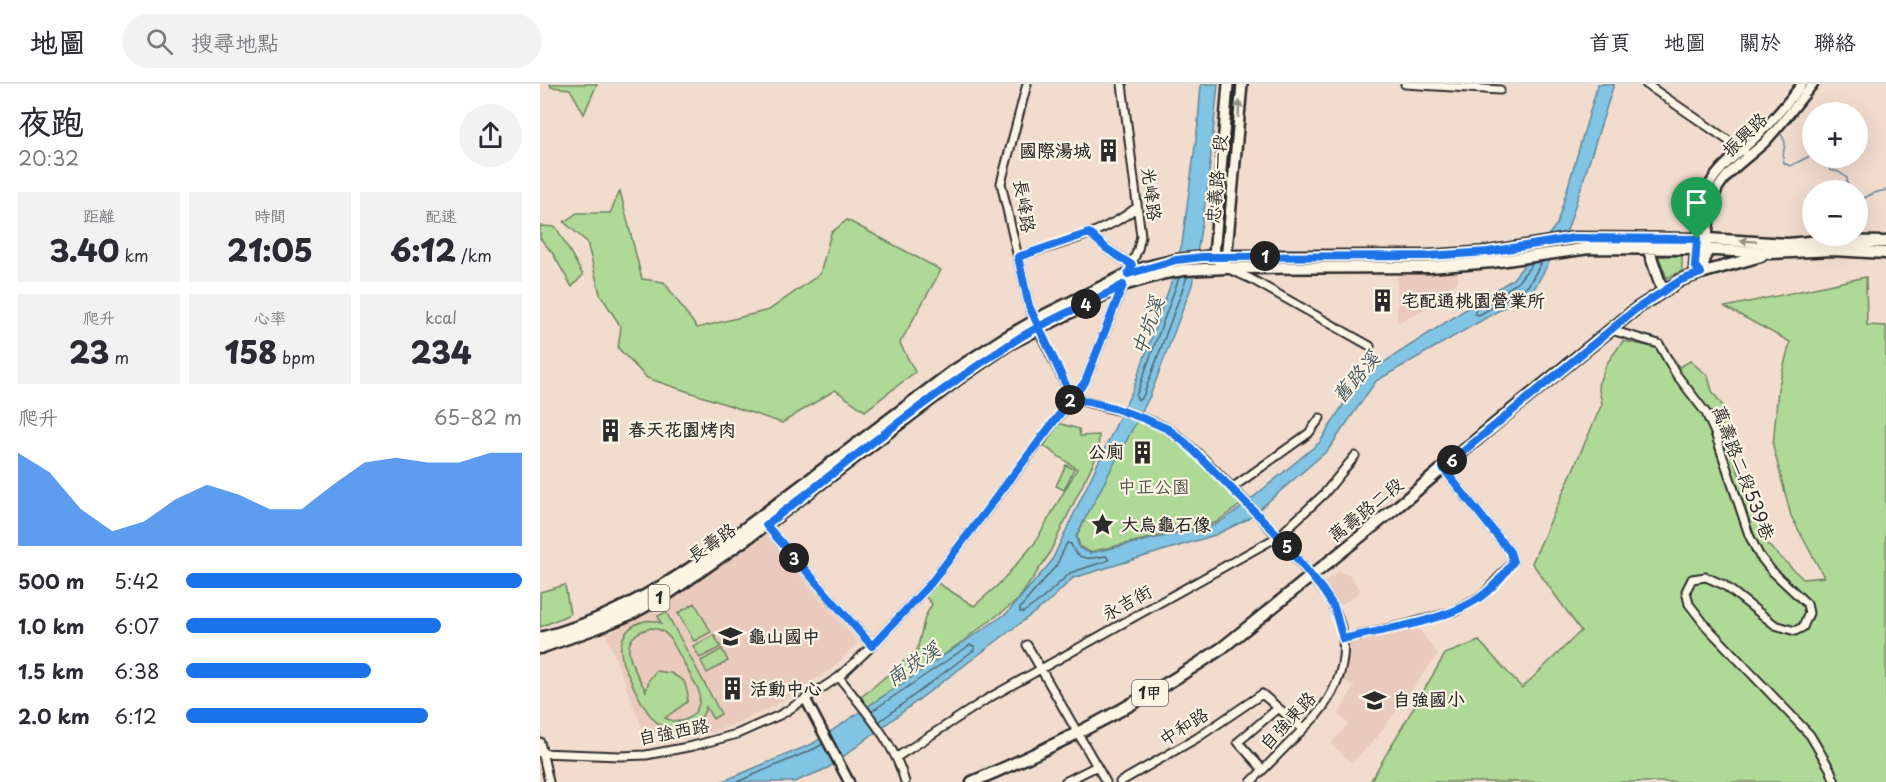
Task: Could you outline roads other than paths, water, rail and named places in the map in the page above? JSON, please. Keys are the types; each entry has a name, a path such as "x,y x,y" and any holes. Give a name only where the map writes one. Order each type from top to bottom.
{"main road":[{"name":"忠義路一段","path":"1214,256 1228,84"},
{"name":"忠義路一段","path":"1226,268 1242,84"},
{"name":"萬壽路二段","path":"1771,254 1788,244 1819,241 1886,242"},
{"name":"1","path":"1164,268 1429,267 1490,257 1589,248 1602,242 1788,244"},
{"name":"1","path":"1602,242 1648,248 1702,244 1771,254"},
{"path":"1701,273 1702,244"},
{"path":"1648,248 1663,292"},
{"name":"萬壽路二段","path":"972,782 1079,733 1198,664 1221,648 1636,309 1681,280 1771,254 1833,250 1886,253"},
{"name":"1","path":"1164,268 1202,257 1214,256 1490,257"},
{"path":"1214,256 1226,268"},
{"name":"長壽路","path":"540,648 633,613 677,587 939,388 1009,344 1036,324 1130,269 1164,268"},
{"name":"長壽路","path":"1036,324 1164,268"},
{"name":"長壽路","path":"540,638 609,614 653,592 762,522"}],"street":[{"name":"長峰路","path":"1027,84 1001,183 1029,306 1072,398"},
{"name":"光峰路","path":"806,700 839,676 872,646 931,583 1085,382 1141,236 1122,84"},
{"path":"1405,84 1500,90"},
{"path":"1646,84 1749,156"},
{"name":"振興路","path":"1702,244 1708,189 1725,165 1765,128 1802,84"},
{"name":"振興路","path":"1702,244 1716,191 1729,173 1779,126 1813,84"},
{"path":"1018,257 1089,233 1127,215 1137,207"},
{"path":"1089,233 1130,269"},
{"path":"1226,268 1251,279 1370,346"},
{"name":"萬壽路二段539巷","path":"1611,330 1659,344 1676,374 1706,413 1715,433 1749,535 1759,555 1806,604 1809,613 1803,627 1795,631 1775,625 1724,585 1706,577 1692,579 1686,591 1689,604 1706,626 1810,735 1835,782"},
{"name":"自強東路","path":"1072,398 1114,408 1174,433 1239,494 1279,536 1334,607 1343,639 1344,655 1338,681 1325,706 1251,782"},
{"path":"1232,488 1309,434 1320,418"},
{"name":"永吉街","path":"897,757 987,699 1279,536 1324,494 1355,456"},
{"path":"1343,639 1463,608 1491,589 1513,562 1510,552 1443,468"},
{"path":"762,522 872,646"},
{"path":"1027,645 1106,782"},
{"path":"839,676 882,732 897,757 905,782"},
{"name":"中和路","path":"1120,782 1197,738 1262,693 1278,708"},
{"path":"806,700 849,782"},
{"name":"自強西路","path":"541,754 620,756 670,751 737,734 782,714 806,700"},
{"path":"1263,770 1238,742 1278,708 1303,729"},
{"path":"540,742 548,780"},
{"path":"1065,782 1097,766"}],"water":[{"path":"1201,84 1218,84 1208,184 1192,285 1150,396 1076,536 1079,548 1090,553 1215,525 1239,509 1320,442 1348,397 1372,370 1513,279 1557,224 1598,84 1614,84 1568,228 1533,291 1376,381 1328,450 1248,519 1215,535 1073,578 1047,603 828,768 794,782 721,782 812,744 1007,613 1051,562 1133,389 1170,286 1182,244"}],"waterway":[{"path":"1781,134 1785,142 1784,163 1790,166 1802,160"},
{"path":"1829,168 1839,172 1847,180"},
{"path":"1868,196 1886,190"}],"place":[{"name":"國際湯城","path":"1109,151"},
{"name":"宅配通桃園營業所","path":"1383,301"},
{"name":"春天花園烤肉","path":"610,430"},
{"name":"公廁","path":"1142,452"},
{"name":"大烏龜石像","path":"1103,525"},
{"name":"龜山國中","path":"730,637"},
{"name":"活動中心","path":"732,689"},
{"name":"自強國小","path":"1375,700"}],"water label":[{"name":"中坑溪","path":"1148,326"},
{"name":"舊路溪","path":"1356,377"},
{"name":"南崁溪","path":"913,664"}],"park label":[{"name":"中正公園","path":"1154,487"}]}
